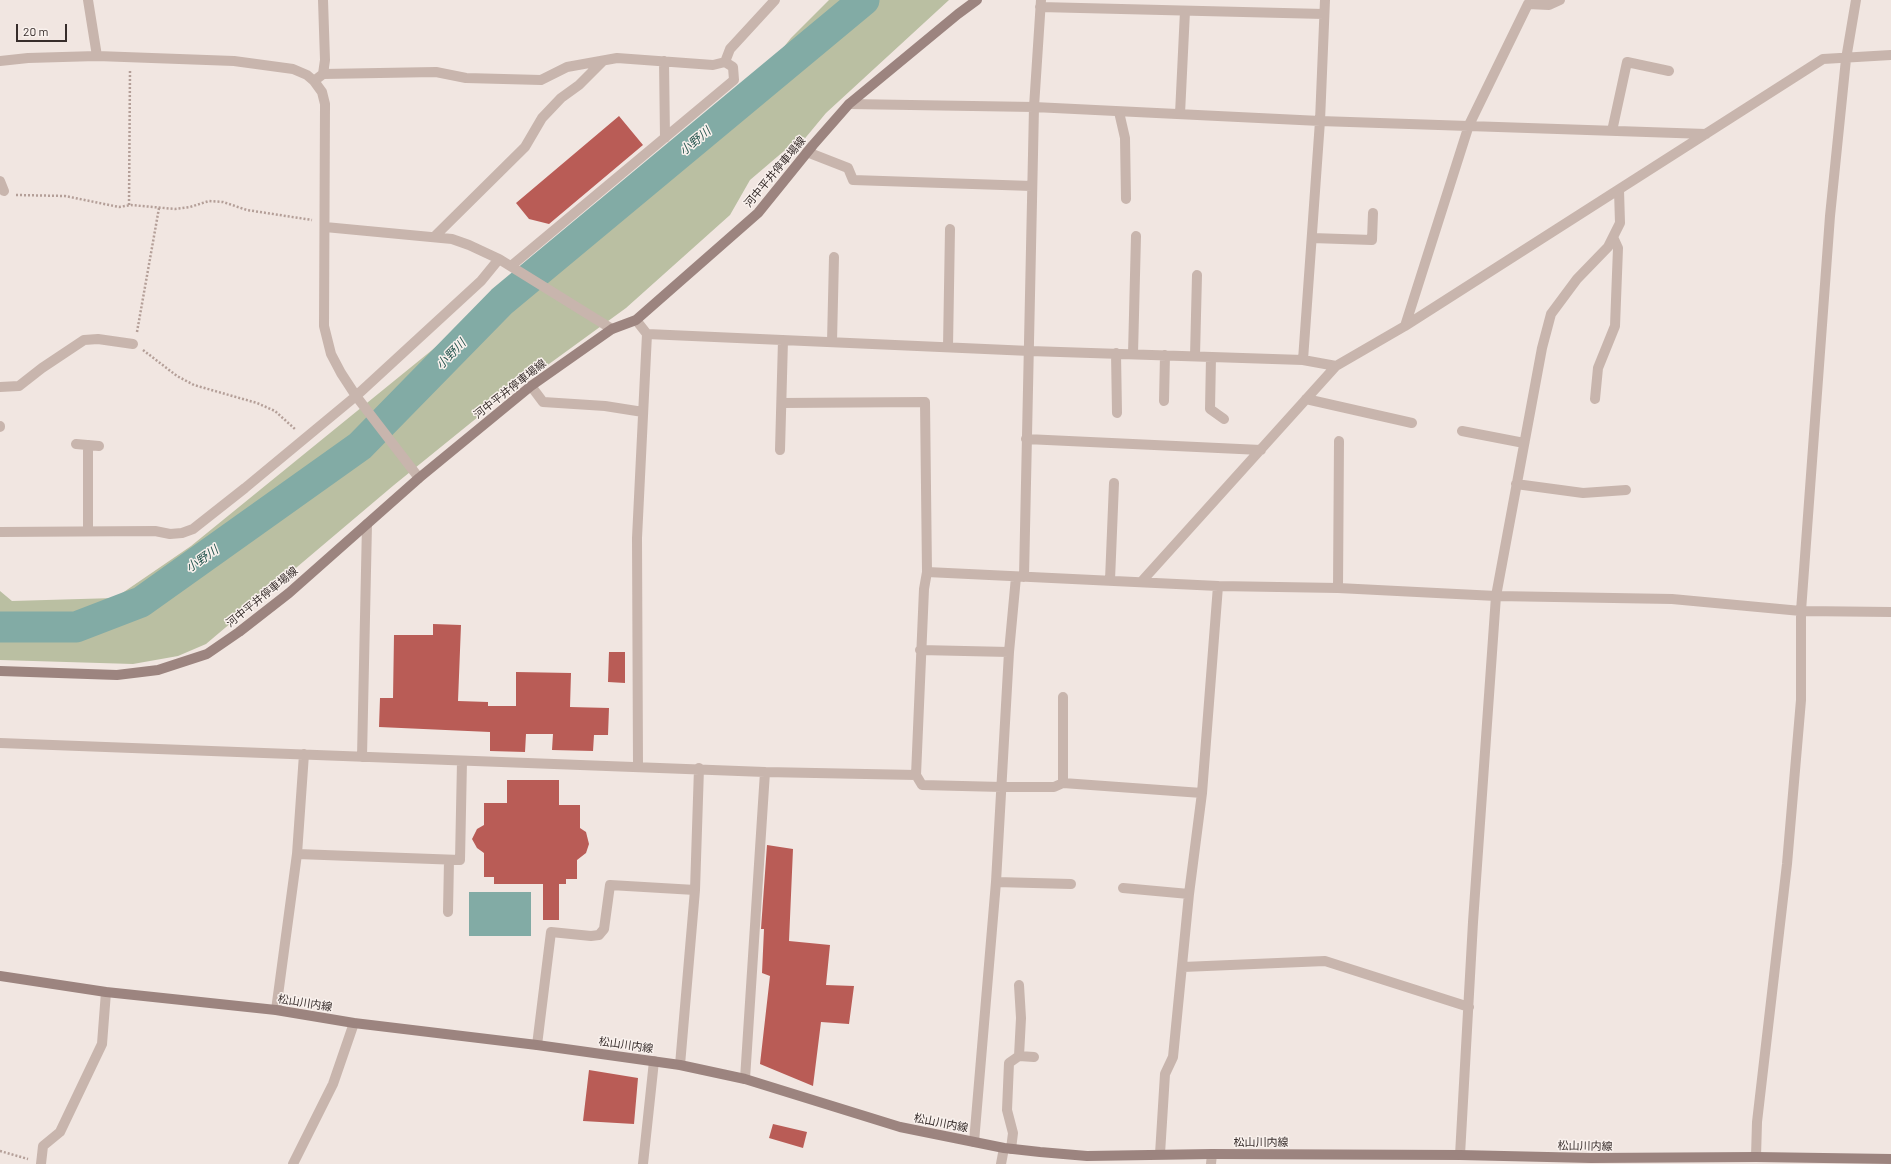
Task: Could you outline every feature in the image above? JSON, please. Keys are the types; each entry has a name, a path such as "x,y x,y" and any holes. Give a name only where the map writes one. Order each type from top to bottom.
{"main road":[{"name":"河中平井停車場線","path":"0,671 117,675 158,670 207,654 239,632 289,593 419,478 531,386 610,327 636,320 758,213 807,152 850,104 958,14 978,0"},
{"name":"松山川内線","path":"0,976 106,992 276,1010 354,1023 538,1045 680,1065 745,1079 900,1127 1008,1148 1087,1156 1160,1154 1212,1159 1460,1155 1591,1161 1756,1157 1891,1159"}],"street":[{"path":"88,0 97,56"},
{"path":"323,0 325,60 323,74"},
{"path":"725,62 730,49 775,0"},
{"path":"1303,360 1320,121 1325,0"},
{"path":"1405,326 1469,125 1528,4 1549,5 1560,0"},
{"path":"1756,1157 1757,1122 1787,864 1800,708 1801,610 1823,308 1846,59 1856,0"},
{"path":"974,1142 996,882 1009,652 1020,577 1030,351 1034,107 1041,4 1185,11 1324,14"},
{"path":"1180,114 1185,11"},
{"path":"1142,581 1336,366 1405,326 1824,59 1846,59 1891,55"},
{"path":"0,61 28,58 97,56 234,61 293,69 307,75 314,81 322,92 325,104 324,326 331,354 341,373 359,399 410,469 419,478"},
{"path":"314,81 323,74 436,72 466,78 541,80 566,67 617,58 713,65 725,62 733,67 734,80 514,268"},
{"path":"434,237 525,147 542,118 561,98 580,85 603,61"},
{"path":"664,61 665,138"},
{"path":"1612,131 1627,62 1669,70"},
{"path":"850,104 1034,107 1320,121 1706,134"},
{"path":"1119,112 1125,138 1126,199"},
{"path":"807,152 848,168 853,180 1032,186"},
{"path":"0,181 4,191"},
{"path":"1460,1155 1468,1007 1496,596 1542,348 1551,314 1577,279 1608,247 1620,223 1619,190"},
{"path":"1312,238 1372,240 1373,213"},
{"path":"325,224 452,239 499,258 610,327"},
{"path":"948,347 950,229"},
{"path":"1133,354 1136,236"},
{"path":"1595,399 1598,368 1615,326 1618,248 1613,237"},
{"path":"832,342 834,257"},
{"path":"0,532 155,531 170,534 182,533 193,528 305,438 359,399 481,281 499,258"},
{"path":"1195,356 1197,275"},
{"path":"636,320 647,334 637,538 638,767"},
{"path":"647,334 1030,351 1303,360 1336,366"},
{"path":"0,387 19,386 42,368 84,340 98,339 133,344"},
{"path":"780,450 783,340"},
{"path":"1116,353 1117,413"},
{"path":"1164,401 1165,355"},
{"path":"1211,358 1210,410 1224,418"},
{"path":"531,386 543,402 584,404 643,412"},
{"path":"1306,399 1412,423"},
{"path":"782,403 926,402 927,572 924,589 920,650 916,775 922,785 1002,788 1054,787 1063,783 1202,793"},
{"path":"1462,431 1524,443"},
{"path":"1026,439 1261,450"},
{"path":"1338,588 1339,441"},
{"path":"76,444 99,446"},
{"path":"88,445 88,531"},
{"path":"1110,580 1114,483"},
{"path":"1516,484 1583,493 1626,490"},
{"path":"362,757 367,524"},
{"path":"927,572 1142,581 1218,586 1338,588 1496,596 1672,600 1801,610 1891,612"},
{"path":"1160,1154 1165,1074 1173,1058 1189,894 1202,793 1218,586"},
{"path":"920,650 1009,652"},
{"path":"1063,697 1063,783"},
{"path":"0,743 462,761 699,768 764,772 916,775"},
{"path":"276,1010 297,854 304,754"},
{"path":"297,854 460,860 462,761"},
{"path":"680,1065 695,890 699,768"},
{"path":"745,1079 764,772"},
{"path":"448,912 449,860"},
{"path":"996,882 1071,884"},
{"path":"538,1045 551,932 591,936 599,935 604,929 610,885 695,890"},
{"path":"1123,888 1189,894"},
{"path":"1183,967 1325,960 1468,1007"},
{"path":"1019,985 1021,1018 1019,1056"},
{"path":"41,1163 43,1146 60,1132 102,1044 106,992"},
{"path":"293,1164 333,1084 354,1023"},
{"path":"1001,1164 1013,1133 1007,1110 1009,1063 1019,1056 1034,1057"},
{"path":"643,1164 654,1061"}],"path":[{"path":"129,205 130,58"},
{"path":"4,191 12,196 65,196 119,207 129,205 159,208 190,207 209,201 223,202 247,210 325,224"},
{"path":"159,208 133,344 161,362 177,376 194,385 245,399 275,411 305,438"},
{"path":"0,1151 41,1163"}],"green space":[{"path":"829,0 949,0 826,113 797,148 784,151 750,180 730,215 626,308 494,404 394,485 206,644 178,656 133,664 0,660 0,591 12,601 115,598 191,546 517,281 627,185 755,83 791,38"}],"water":[{"path":"469,892 531,892 531,936 469,936"}],"building":[{"path":"619,116 643,145 549,224 529,219 516,203"},
{"path":"433,624 461,625 458,701 488,702 488,706 516,706 516,672 571,673 570,707 609,708 608,735 594,735 593,751 552,750 553,734 526,734 525,752 490,751 490,732 379,727 380,698 393,698 394,635 433,635"},
{"path":"609,652 625,652 625,683 608,682"},
{"path":"507,780 559,780 559,805 580,805 580,828 586,832 589,844 586,853 577,860 577,879 566,879 566,884 559,884 559,920 543,920 543,884 494,884 494,877 484,877 484,853 477,848 472,839 477,829 484,825 484,803 507,803"},
{"path":"767,845 793,849 789,941 830,945 826,985 854,986 849,1024 821,1022 813,1086 760,1064 770,976 762,973 764,929 761,929"},
{"path":"589,1070 638,1078 634,1124 583,1121"},
{"path":"773,1124 807,1132 803,1148 769,1138"}],"waterway":[{"name":"小野川","path":"0,627 76,627 141,602 360,446 502,301 864,0"}]}
